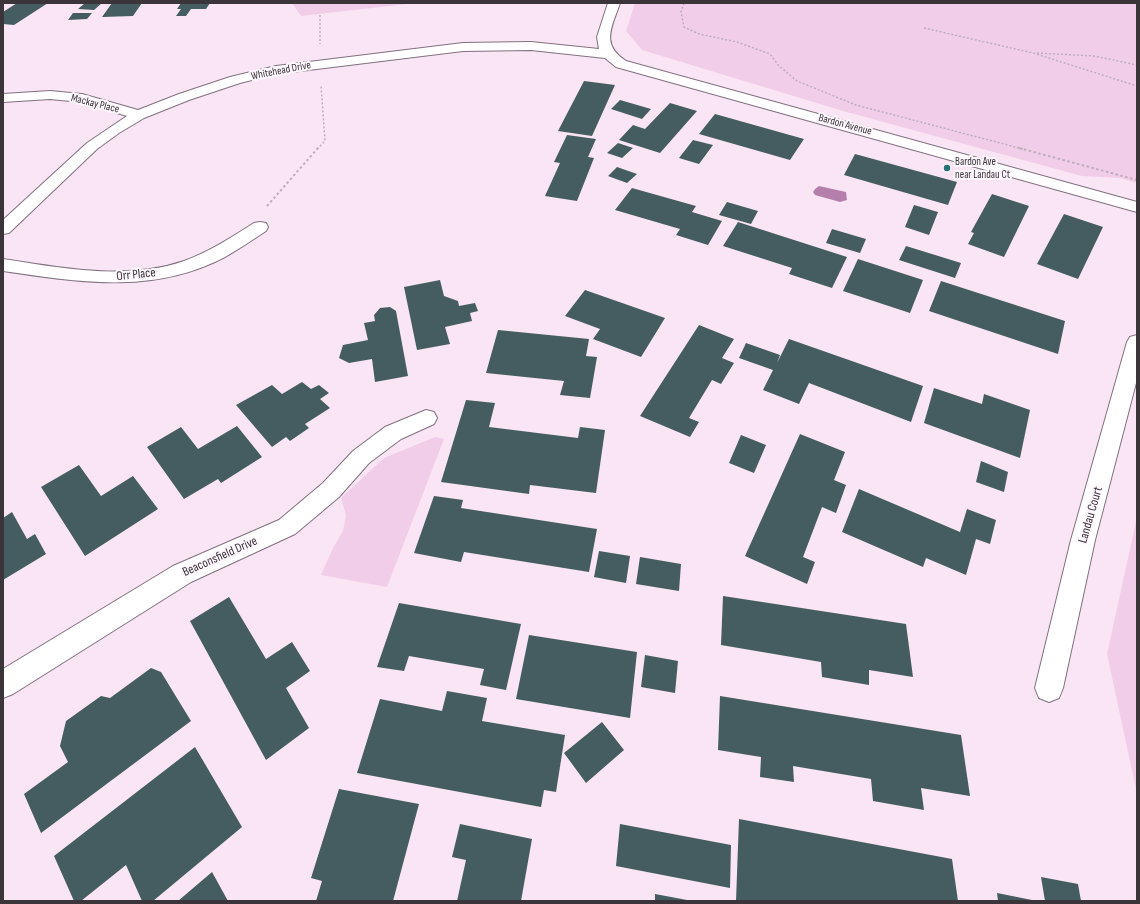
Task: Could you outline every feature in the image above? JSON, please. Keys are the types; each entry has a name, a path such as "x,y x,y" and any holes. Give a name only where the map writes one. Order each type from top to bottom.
{"street":[{"path":"606,54 603,47 603,38 614,3"},
{"name":"Whitehead Drive","path":"3,229 92,146 139,115 184,97 235,80 276,70 463,47 531,46 606,54"},
{"name":"Bardon Avenue","path":"606,54 621,64 1137,207"},
{"name":"Mackay Place","path":"3,98 50,95 82,98 139,115"},
{"name":"Orr Place","path":"3,265 95,278 150,276 172,271 217,253 260,227"},
{"name":"Landau Court","path":"1049,688 1083,540 1137,342"},
{"name":"Beaconsfield Drive","path":"3,684 182,574 287,527 331,490 361,457 394,433 426,418"}],"path":[{"path":"684,3 681,12 684,27 699,34 737,42 770,54 778,65 798,81 856,105 1137,180"},
{"path":"320,15 320,50"},
{"path":"924,28 1033,53 1137,86"},
{"path":"1033,53 1094,56 1137,65"},
{"path":"260,227 266,208 325,141 321,80"}],"shaded area":[{"path":"292,3 416,3 301,16"},
{"path":"635,3 1137,3 1137,183 1120,178 1082,176 843,111 642,50 626,31"},
{"path":"819,186 846,192 847,200 840,202 815,195 813,192"},
{"path":"435,437 444,439 387,587 321,575 333,548 343,531 346,515 341,498 384,458"},
{"path":"1137,517 1137,794 1107,654"}],"building":[{"path":"17,3 48,3 14,25 3,24 3,12"},
{"path":"85,3 102,3 94,10 78,9"},
{"path":"112,3 142,3 133,16 102,17"},
{"path":"181,3 210,3 206,9 191,9 186,16 176,16 181,9 177,9"},
{"path":"73,13 92,13 87,19 68,20"},
{"path":"584,81 615,85 592,136 558,131"},
{"path":"620,100 651,109 642,119 611,109"},
{"path":"670,103 697,111 660,153 619,140 633,125 645,129"},
{"path":"715,114 804,139 790,160 699,134"},
{"path":"567,135 596,139 588,157 594,158 577,201 545,196 560,163 554,162"},
{"path":"693,140 713,145 699,164 679,158"},
{"path":"618,143 633,148 622,158 607,153"},
{"path":"855,154 957,182 948,205 844,175"},
{"path":"617,167 637,174 627,183 608,176"},
{"path":"632,188 696,206 692,212 722,221 708,245 676,235 680,229 615,210"},
{"path":"992,194 1029,206 1004,257 968,244 974,233 971,232"},
{"path":"727,202 758,211 751,224 719,215"},
{"path":"914,205 938,212 929,235 905,227"},
{"path":"1064,214 1103,227 1078,279 1037,264"},
{"path":"738,222 847,257 832,288 789,274 792,268 723,246"},
{"path":"832,229 866,239 860,253 826,243"},
{"path":"906,246 961,263 955,278 899,260"},
{"path":"858,259 923,280 910,313 843,291"},
{"path":"440,280 444,296 458,301 459,306 475,303 478,311 470,313 472,321 445,327 450,344 417,350 404,287"},
{"path":"941,281 1065,321 1058,354 929,311"},
{"path":"585,290 665,318 641,357 593,339 600,329 565,316"},
{"path":"390,307 396,311 408,376 375,382 372,359 349,363 339,358 343,345 368,340 364,323 375,321 374,315 380,308"},
{"path":"699,325 734,339 722,358 734,363 721,384 712,380 689,418 699,422 690,437 640,416"},
{"path":"498,330 589,339 586,356 597,357 590,398 560,395 564,381 486,373"},
{"path":"789,339 923,386 911,422 809,383 799,404 763,390 773,370 739,358 746,343 780,355 777,363"},
{"path":"302,382 311,389 319,385 329,393 320,399 330,408 305,424 309,428 290,441 286,437 272,447 236,405 272,385 282,394"},
{"path":"934,388 982,404 984,394 1030,410 1020,458 924,423"},
{"path":"466,400 495,403 489,427 578,438 580,427 605,430 596,493 530,485 529,494 441,482"},
{"path":"237,426 262,457 221,483 218,479 184,499 147,447 181,427 198,449"},
{"path":"800,434 845,452 834,480 846,485 836,513 822,507 803,557 815,562 807,584 745,556"},
{"path":"741,435 766,445 754,473 729,463"},
{"path":"981,461 1008,472 1004,492 976,482"},
{"path":"79,465 101,496 133,476 158,509 85,556 41,487"},
{"path":"859,489 960,532 967,509 996,520 990,544 976,539 966,575 926,558 923,567 842,532"},
{"path":"434,496 463,500 461,508 597,529 589,572 464,552 461,562 414,553"},
{"path":"12,512 27,539 35,534 46,554 3,580 3,518"},
{"path":"599,551 630,556 626,583 594,577"},
{"path":"640,557 681,564 679,591 636,584"},
{"path":"723,596 906,624 913,677 869,670 869,685 822,677 821,662 721,645"},
{"path":"229,597 266,659 292,642 310,671 286,688 309,728 266,760 190,621"},
{"path":"399,603 521,624 506,690 480,685 484,669 409,656 404,671 377,667"},
{"path":"529,635 637,652 630,718 516,699"},
{"path":"645,655 678,661 675,693 641,687"},
{"path":"151,668 161,672 191,721 41,833 24,794 68,762 60,746 66,721 101,696 110,698"},
{"path":"447,691 487,698 482,721 565,735 556,792 544,790 541,807 357,773 380,699 442,711"},
{"path":"720,696 961,735 970,796 921,788 924,810 873,801 871,779 793,766 794,782 760,777 761,757 718,750"},
{"path":"602,722 624,750 586,783 564,753"},
{"path":"195,747 242,827 153,901 142,901 126,865 81,901 74,901 54,856"},
{"path":"339,789 419,804 393,901 316,901 322,881 311,878"},
{"path":"739,819 952,859 958,901 736,901"},
{"path":"460,824 532,839 521,901 457,901 466,860 452,857"},
{"path":"620,824 731,845 730,888 616,866"},
{"path":"212,872 228,901 178,901"},
{"path":"1041,877 1078,884 1081,901 1045,901"},
{"path":"997,893 1032,900 1032,901 998,901"},
{"path":"655,894 687,900 687,901 655,901"}],"place":[{"name":"Bardon Ave near Landau Ct","path":"947,168"}]}
